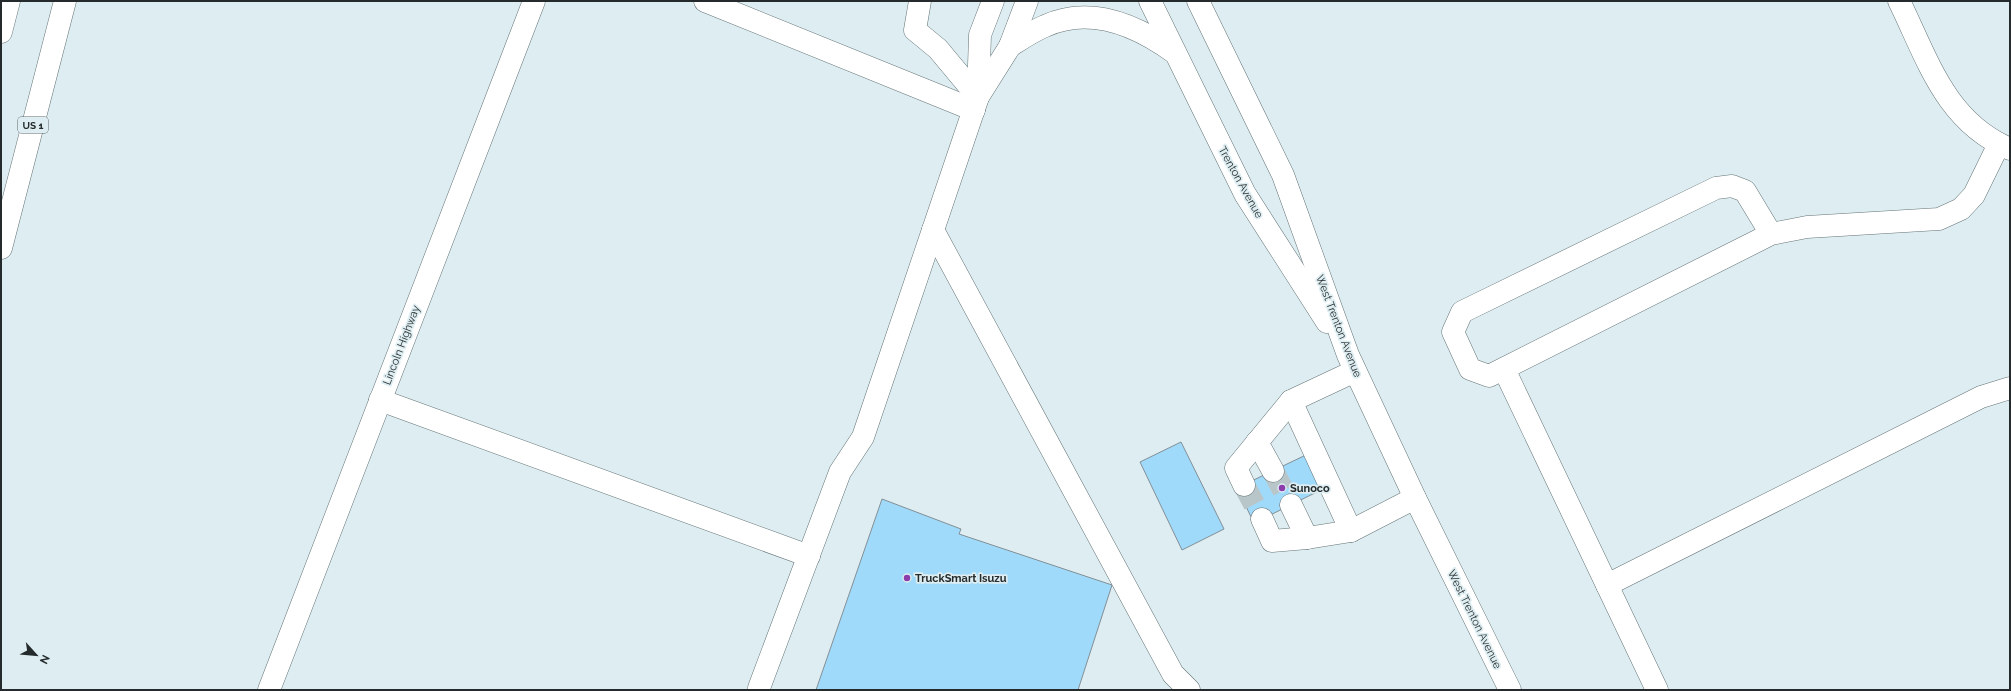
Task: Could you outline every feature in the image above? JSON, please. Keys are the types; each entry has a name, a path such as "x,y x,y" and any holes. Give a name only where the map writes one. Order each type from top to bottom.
{"main road":[{"path":"1,27 6,1"},
{"path":"1,32 9,1"},
{"name":"US 1","path":"1,248 65,1"},
{"name":"Lincoln Highway","path":"268,690 534,1"},
{"path":"706,1 976,104"},
{"path":"920,1 915,30 938,49 976,104"},
{"path":"976,104 980,35 993,1"},
{"path":"759,688 840,472 862,437 976,104 1010,46 1027,1"},
{"name":"Trenton Avenue","path":"1150,1 1245,194 1351,363"},
{"name":"West Trenton Avenue","path":"1198,1 1283,175 1351,363 1415,498 1510,690"},
{"path":"1771,234 1745,191 1732,186 1716,188 1462,312 1453,332 1470,369 1489,376 1771,234 1807,227 1939,219 1961,209 1974,195 2004,147 1965,120 1944,94 1899,1"},
{"path":"1010,46 1045,26 1066,19 1090,17 1116,21 1138,29 1175,53"},
{"path":"933,230 1173,674 1189,690"},
{"path":"1244,485 1236,468 1291,401 1351,363"},
{"path":"1504,369 1657,690"},
{"path":"1607,585 1981,397 2010,388"},
{"path":"380,400 809,556"},
{"path":"1291,401 1351,531"},
{"path":"1257,442 1272,471"},
{"path":"1262,519 1272,541 1307,538 1351,531 1415,498"},
{"path":"1291,505 1307,538"}],"building":[{"path":"1181,442 1224,529 1182,550 1140,462"},
{"name":"Sunoco","path":"1310,453 1327,487 1254,523 1237,488"},
{"path":"882,499 961,529 959,534 1112,585 1078,690 816,690"}],"tunnel":[{"path":"1273,471 1291,505"},
{"path":"1244,485 1262,519"}],"place":[{"name":"Sunoco","path":"1282,488"},
{"name":"TruckSmart Isuzu","path":"907,578"}]}
